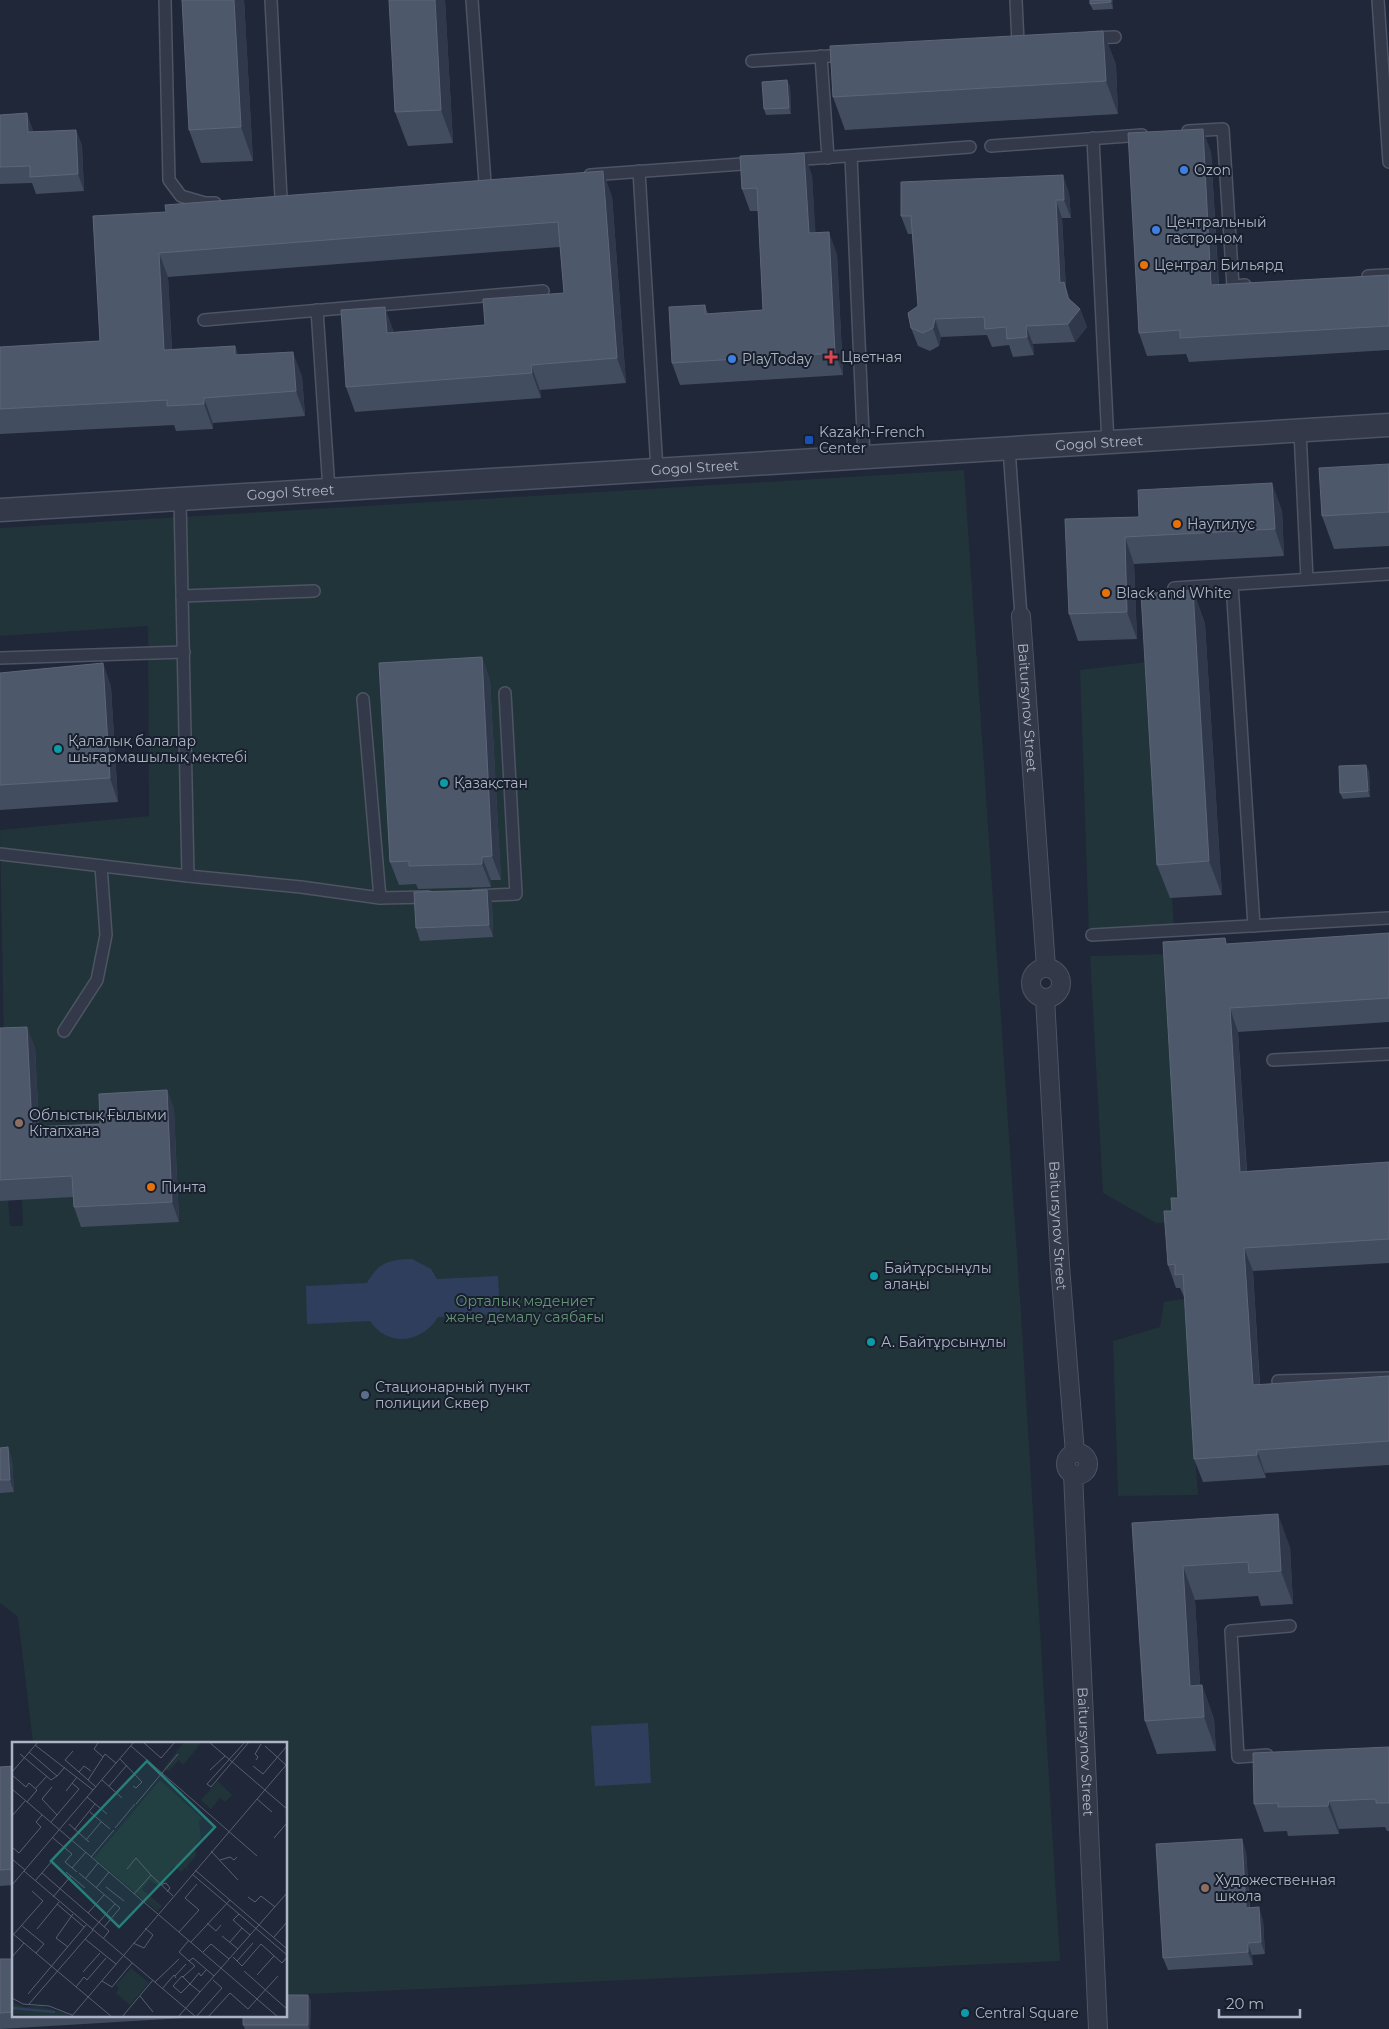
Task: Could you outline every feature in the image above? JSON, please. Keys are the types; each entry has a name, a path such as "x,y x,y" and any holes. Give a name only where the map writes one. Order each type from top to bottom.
{"street":[{"name":"Gogol Street","path":"0,510 1389,425"},
{"name":"Baitursynov Street","path":"1021,616 1046,967 1033,973 1030,983 1033,992 1044,998 1060,1266 1075,1453 1083,1455 1088,1465 1081,1474 1073,1474 1098,2029"}],"lane":[{"path":"165,0 169,180 180,196 205,203 224,202"},
{"path":"271,0 281,198"},
{"path":"472,0 485,183"},
{"path":"1016,0 1018,43"},
{"path":"1378,0 1389,162"},
{"path":"1076,39 1114,37"},
{"path":"752,61 860,54"},
{"path":"821,56 828,158"},
{"path":"1176,132 1223,129 1233,286 1253,284"},
{"path":"991,146 1158,134"},
{"path":"1093,138 1108,442"},
{"path":"581,176 970,148"},
{"path":"851,156 864,457"},
{"path":"639,171 657,470"},
{"path":"1360,277 1389,275"},
{"path":"204,320 543,291"},
{"path":"317,310 330,490"},
{"path":"1300,431 1307,579"},
{"name":"Baitursynov Street","path":"1009,449 1021,616"},
{"path":"180,499 188,876"},
{"path":"1174,588 1389,574"},
{"path":"1232,584 1254,926"},
{"path":"182,596 314,592"},
{"path":"0,658 184,652"},
{"path":"458,896 516,894 505,693"},
{"path":"363,699 380,898"},
{"path":"0,854 301,887 380,898 438,897"},
{"path":"64,1031 97,980 106,935 101,866"},
{"path":"1092,935 1389,918"},
{"path":"1273,1060 1389,1054"},
{"path":"1278,1382 1389,1378"},
{"path":"1275,1755 1238,1756 1231,1631 1290,1626"}],"green space":[{"name":"Орталық мәдениет және демалу саябағы","path":"964,470 1021,1313 1060,1961 288,1995 288,1742 33,1742 18,1617 0,1603 0,1201 8,1200 10,1226 23,1226 22,1200 42,1198 4,1048 0,830 149,816 148,626 0,636 0,528"},
{"path":"1155,661 1174,926 1089,936 1080,670"},
{"path":"1169,954 1179,1222 1156,1223 1103,1193 1090,956"},
{"path":"1184,1299 1198,1495 1118,1496 1113,1341 1160,1327 1164,1302"}],"water":[{"path":"412,1259 431,1269 437,1279 498,1276 500,1314 438,1317 423,1332 405,1339 386,1335 377,1330 370,1321 307,1324 306,1286 367,1283 380,1266 391,1261"},
{"path":"648,1723 651,1783 595,1786 591,1726"}],"building":[{"path":"182,0 234,0 241,127 189,130"},
{"path":"389,0 435,0 441,110 395,112"},
{"path":"1090,0 1111,0 1111,2 1090,4"},
{"path":"1103,31 1106,81 833,97 830,46"},
{"path":"787,80 789,108 764,109 762,82"},
{"path":"27,113 28,132 76,130 78,174 30,177 30,166 0,167 0,115"},
{"path":"1203,129 1211,285 1389,275 1389,326 1180,338 1180,330 1139,333 1128,133"},
{"path":"804,153 809,233 829,232 835,353 672,363 669,307 705,305 705,314 763,310 757,188 742,189 740,156"},
{"path":"603,171 617,358 531,365 532,373 346,387 341,310 385,307 387,333 485,325 483,299 564,293 558,222 159,253 164,350 235,346 235,355 293,352 296,391 204,398 204,404 167,406 167,400 0,409 0,347 100,341 93,216 166,212 165,205"},
{"path":"1063,175 1064,200 1056,200 1060,283 1064,282 1068,298 1080,309 1068,324 1026,326 1027,337 1007,339 1006,327 985,329 984,317 935,319 933,328 923,333 911,328 908,313 918,306 911,216 901,216 901,182"},
{"path":"1389,464 1389,512 1322,516 1319,468"},
{"path":"1272,483 1275,529 1125,537 1127,612 1069,614 1065,519 1139,517 1138,490"},
{"path":"1193,590 1209,861 1157,865 1141,594"},
{"name":"Қазақстан","path":"482,657 492,856 482,857 482,864 409,866 409,861 390,862 379,663"},
{"name":"Қалалық балалар шығармашылық мектебі","path":"103,663 110,778 0,785 0,673"},
{"path":"1366,765 1368,791 1340,793 1339,766"},
{"path":"487,890 489,925 416,928 414,892"},
{"path":"1389,933 1389,998 1230,1008 1240,1172 1389,1162 1389,1239 1244,1248 1253,1385 1389,1376 1389,1441 1257,1450 1257,1455 1194,1459 1183,1274 1175,1275 1175,1264 1168,1265 1164,1211 1172,1211 1171,1198 1178,1198 1163,942 1225,938 1226,944"},
{"path":"27,1027 32,1127 100,1124 99,1094 167,1090 172,1202 74,1207 72,1176 0,1180 0,1028"},
{"path":"8,1447 10,1480 0,1480 0,1448"},
{"path":"1278,1514 1281,1571 1249,1573 1248,1562 1183,1566 1190,1686 1202,1685 1204,1717 1145,1721 1132,1523"},
{"path":"1389,1747 1389,1803 1376,1803 1376,1799 1329,1801 1328,1806 1278,1807 1278,1803 1254,1804 1253,1753"},
{"path":"12,1766 12,1869 0,1870 0,1767"},
{"name":"Художественная школа","path":"1242,1839 1246,1908 1259,1907 1261,1942 1248,1943 1248,1952 1163,1958 1156,1844"},
{"path":"0,1959 12,1959 12,2012 0,2013"},
{"path":"288,1995 308,1995 308,2025 243,2025 243,2016 288,2016"}],"place":[{"name":"Ozon","path":"1184,170"},
{"name":"Центральный гастроном","path":"1156,230"},
{"name":"Централ Бильярд","path":"1144,265"},
{"name":"Цветная","path":"831,357"},
{"name":"PlayToday","path":"732,359"},
{"name":"Kazakh-French Center","path":"809,440"},
{"name":"Наутилус","path":"1177,524"},
{"name":"Black and White","path":"1106,593"},
{"name":"Қалалық балалар шығармашылық мектебі","path":"58,749"},
{"name":"Қазақстан","path":"444,783"},
{"name":"Облыстық Ғылыми Кітапхана","path":"19,1123"},
{"name":"Пинта","path":"151,1187"},
{"name":"Байтұрсынұлы алаңы","path":"874,1276"},
{"name":"А. Байтұрсынұлы","path":"871,1342"},
{"name":"Стационарный пункт полиции Сквер","path":"365,1395"},
{"name":"Художественная школа","path":"1205,1888"},
{"name":"Central Square","path":"965,2013"}]}
